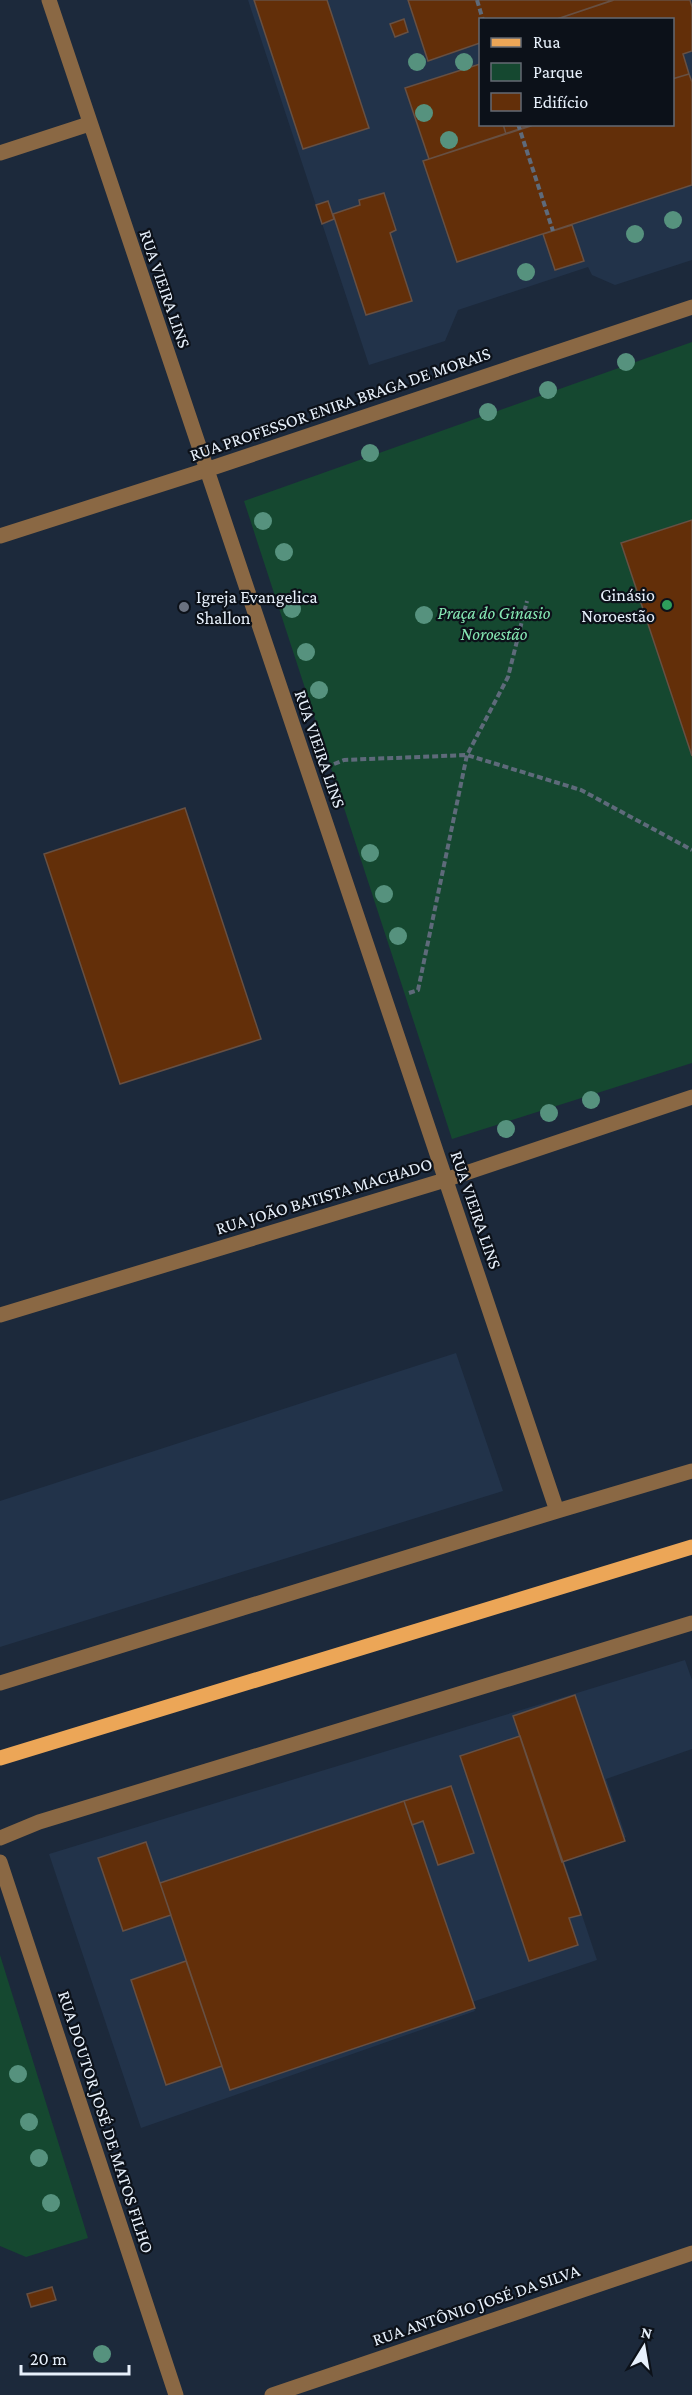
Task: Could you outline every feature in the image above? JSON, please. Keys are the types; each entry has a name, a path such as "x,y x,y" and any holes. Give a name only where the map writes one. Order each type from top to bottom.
{"main road":[{"path":"0,1758 692,1547"}],"street":[{"name":"RUA VIEIRA LINS","path":"49,0 557,1511"},
{"path":"0,153 89,124"},
{"name":"RUA PROFESSOR ENIRA BRAGA DE MORAIS","path":"0,537 692,307"},
{"name":"RUA JOÃO BATISTA MACHADO","path":"0,1315 445,1180 692,1097"},
{"path":"0,1683 692,1471"},
{"path":"0,1838 39,1822 692,1623"},
{"name":"RUA DOUTOR JOSÉ DE MATOS FILHO","path":"0,1862 176,2395"},
{"name":"RUA ANTÔNIO JOSÉ DA SILVA","path":"272,2395 692,2253"}],"path":[{"path":"477,0 482,18"},
{"path":"519,126 553,231"},
{"path":"385,1003 418,990 466,755 508,676 527,601"},
{"path":"308,773 344,760 466,755 581,790 692,850"}],"shaded area":[{"path":"248,0 692,0 692,260 615,285 592,275 588,267 458,310 445,341 369,365"},
{"path":"456,1353 503,1491 0,1647 0,1501"},
{"path":"685,1660 692,1680 692,1749 606,1779 626,1837 563,1858 597,1960 472,2002 475,2011 141,2128 49,1854"}],"green space":[{"name":"Praça do Ginasio Noroestão","path":"692,342 692,1063 452,1139 244,501"},
{"path":"0,1955 88,2238 26,2257 0,2246"}],"building":[{"path":"254,0 327,0 369,128 303,149"},
{"path":"408,0 613,0 560,18 479,18 479,43 428,61"},
{"path":"614,0 690,0 692,51 683,54 689,74 674,78 674,18 560,18"},
{"path":"404,19 408,32 395,37 390,24"},
{"path":"479,64 479,126 504,126 506,134 429,159 405,88"},
{"path":"689,74 692,82 692,185 457,262 423,161 528,126 674,126 674,78"},
{"path":"504,126 531,126 506,134"},
{"path":"384,193 396,230 390,233 412,301 366,315 333,214 360,205 359,200"},
{"path":"328,201 334,219 322,224 316,205"},
{"path":"572,225 584,261 555,270 543,234"},
{"name":"Ginásio Noroestão","path":"692,520 692,756 621,543"},
{"path":"185,808 261,1039 120,1084 44,854"},
{"path":"575,1695 625,1841 562,1862 513,1716"},
{"path":"520,1736 581,1915 569,1918 578,1945 529,1961 460,1756"},
{"path":"451,1786 474,1853 438,1865 423,1821 412,1825 404,1801"},
{"path":"404,1801 475,2008 230,2090 160,1883"},
{"path":"146,1842 171,1915 123,1931 98,1858"},
{"path":"186,1961 222,2066 166,2085 131,1980"},
{"path":"52,2287 56,2300 31,2307 27,2294"}],"place":[{"name":"Ginásio Noroestão","path":"667,605"},
{"name":"Igreja Evangelica Shallon","path":"184,607"}]}
